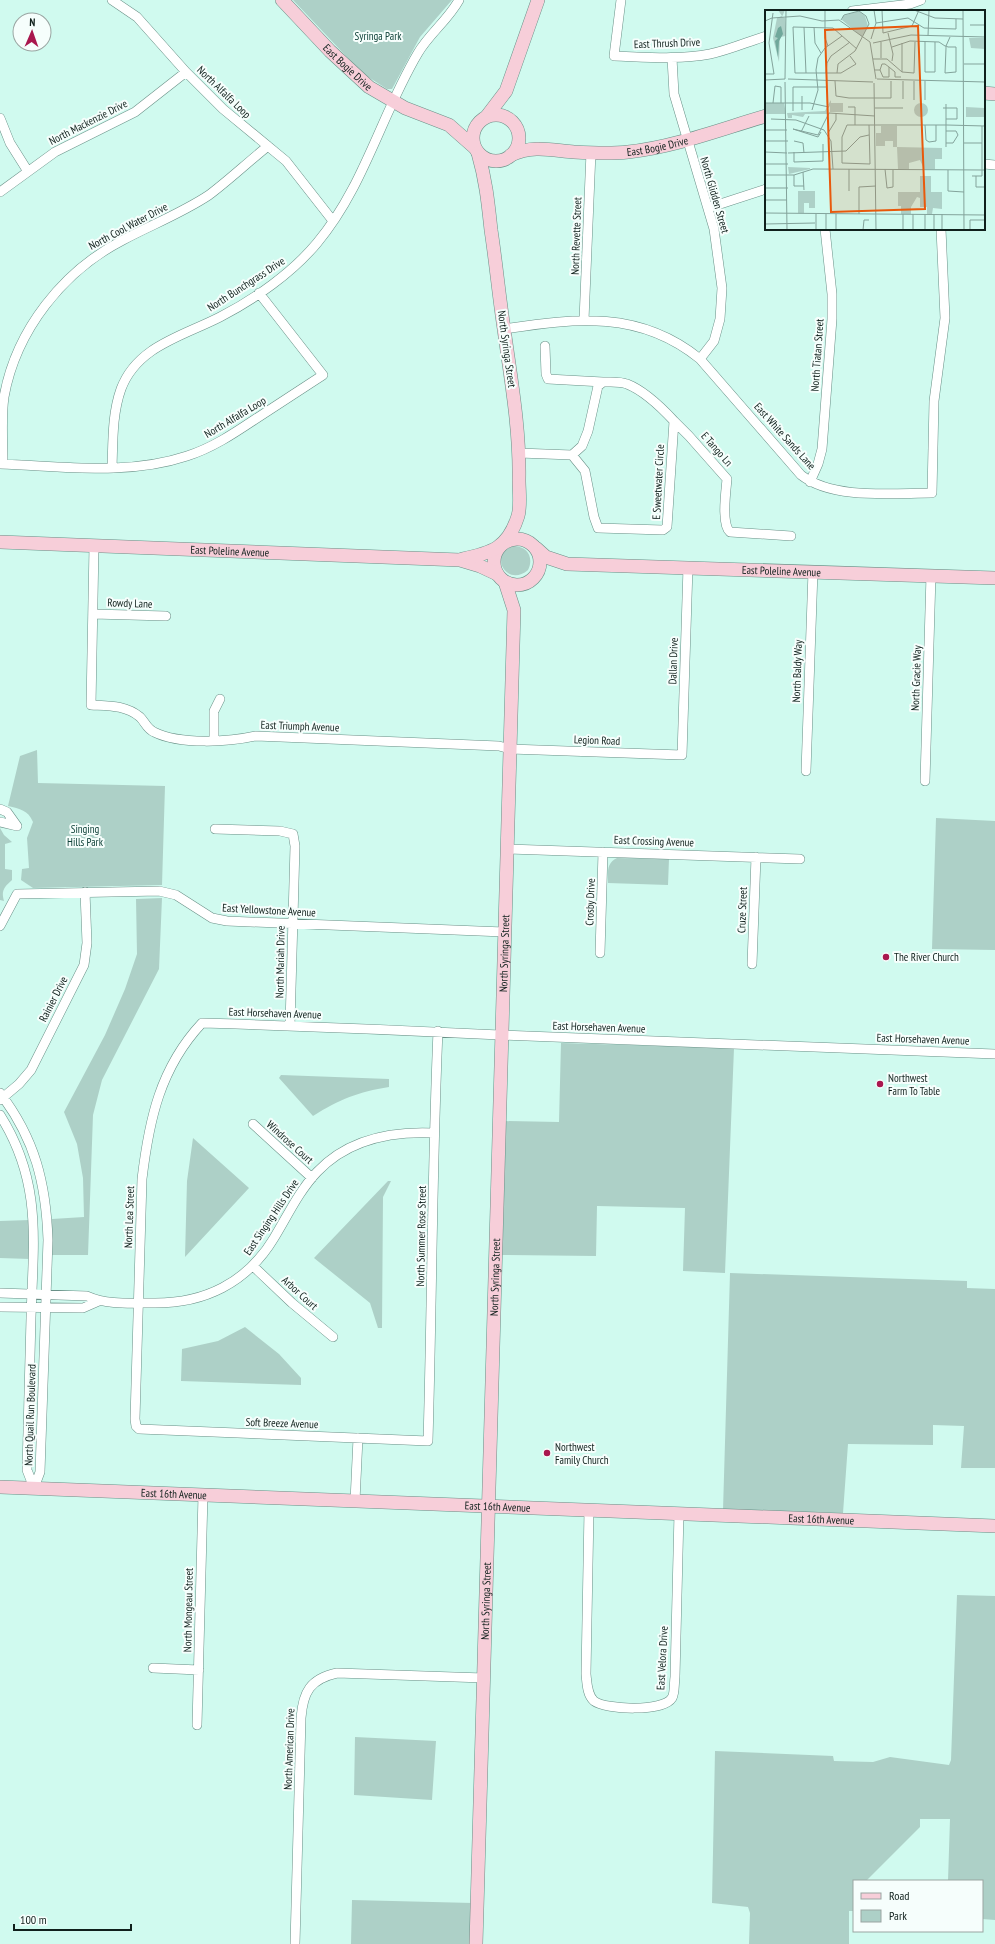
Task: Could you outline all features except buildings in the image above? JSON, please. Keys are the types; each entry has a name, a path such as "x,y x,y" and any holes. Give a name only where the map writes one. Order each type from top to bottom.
{"street":[{"name":"North Alfalfa Loop","path":"112,0 137,17 186,72 223,109 286,161 333,221"},
{"name":"East Bogie Drive","path":"282,0 354,75 369,87 393,102 449,125 476,150"},
{"name":"North Bunchgrass Drive","path":"112,468 115,412 121,388 134,367 154,348 221,317 259,293 296,266 318,243 354,190 393,102 418,52 459,0"},
{"path":"508,157 490,161 476,150 473,132 506,91 538,0"},
{"name":"East Thrush Drive","path":"621,0 614,56 672,58 716,52 765,36"},
{"path":"860,10 910,4 921,0"},
{"name":"North Glidden Street","path":"672,58 674,94 686,140 714,229 722,288 720,319 714,341 700,359"},
{"name":"North Mackenzie Drive","path":"0,192 27,170 55,152 135,112 186,72"},
{"path":"486,183 498,166 508,157 519,142 515,125 510,116 506,91"},
{"path":"985,93 995,94"},
{"path":"484,118 501,115 515,125"},
{"name":"East Bogie Drive","path":"508,157 529,149 545,148 609,153 648,149 686,140 765,116"},
{"path":"0,118 10,143 27,170"},
{"name":"East Bogie Drive","path":"449,125 467,124 484,118"},
{"name":"East Bogie Drive","path":"515,125 531,140 545,148"},
{"name":"North Cool Water Drive","path":"1,464 4,398 15,357 36,318 62,285 88,261 123,240 163,221 209,195 268,146"},
{"name":"North Syringa Street","path":"476,150 486,183 504,329 516,406 519,453 518,515 507,538 500,546"},
{"name":"North Revette Street","path":"584,320 591,152"},
{"path":"985,164 995,165"},
{"path":"708,208 765,189"},
{"name":"North Tiatan Street","path":"810,482 818,464 822,449 832,319 832,294 825,230"},
{"name":"East White Sands Lane","path":"504,329 554,322 584,320 624,324 657,332 685,346 700,359 801,475 810,482 840,492 932,493 934,401 945,318 941,230"},
{"name":"North Alfalfa Loop","path":"1,464 135,468 188,456 221,442 323,375 259,293"},
{"path":"545,346 546,374 548,379 627,384 648,396 674,421"},
{"path":"519,453 572,455 582,446 588,431 598,386 603,382"},
{"name":"E Sweetwater Circle","path":"572,455 586,471 595,524 598,528 663,530 667,527 674,421"},
{"name":"E Tango Ln","path":"674,421 690,436 727,479 725,511 727,530 730,532 791,536"},
{"name":"North Syringa Street","path":"518,515 533,546"},
{"path":"517,539 533,546 540,564 536,575 529,581 516,585 501,578 494,563 494,557 500,546 505,542 517,539"},
{"name":"East Poleline Avenue","path":"0,542 460,560 477,564 501,578"},
{"name":"East Triumph Avenue","path":"94,546 91,706 115,706 129,710 141,718 152,732 171,739 231,741 256,736 499,746 510,749"},
{"name":"East Poleline Avenue","path":"460,560 493,552 500,546"},
{"name":"East Poleline Avenue","path":"533,546 546,557 567,564 995,578"},
{"name":"East Poleline Avenue","path":"529,581 541,573 567,564"},
{"name":"Dallan Drive","path":"682,756 688,567"},
{"name":"North Baldy Way","path":"806,772 813,572"},
{"name":"North Gracie Way","path":"925,781 931,576"},
{"name":"North Syringa Street","path":"476,1944 500,1035 508,849 514,610 501,578"},
{"name":"North Syringa Street","path":"514,610 529,581"},
{"name":"Rowdy Lane","path":"93,614 166,616"},
{"path":"214,741 214,711 220,699"},
{"name":"Legion Road","path":"510,749 682,756"},
{"path":"0,809 7,812 17,826 0,822"},
{"name":"North Mariah Drive","path":"215,829 280,831 293,834 295,846 290,1025"},
{"name":"East Crossing Avenue","path":"508,849 800,859"},
{"name":"Crosby Drive","path":"600,953 603,852"},
{"name":"Cruze Street","path":"752,964 756,857"},
{"name":"East Yellowstone Avenue","path":"0,926 17,894 159,890 169,892 212,918 227,921 504,932"},
{"name":"Rainier Drive","path":"1,1097 19,1084 31,1070 84,965 87,943 85,892"},
{"name":"East Horsehaven Avenue","path":"202,1023 290,1025 500,1035 995,1054"},
{"name":"North Lea Street","path":"136,1426 142,1179 150,1122 162,1086 174,1061 193,1032 202,1023"},
{"name":"North Summer Rose Street","path":"428,1441 432,1302 434,1133 438,1031"},
{"name":"North Quail Run Boulevard","path":"1,1097 30,1141 43,1183 48,1240 40,1472 34,1488"},
{"name":"North Quail Run Boulevard","path":"0,1115 18,1149 30,1190 34,1213 27,1470 34,1488"},
{"name":"Windrose Court","path":"253,1124 312,1178"},
{"name":"East Singing Hills Drive","path":"0,1293 87,1296 99,1301 138,1303 186,1301 203,1297 236,1280 253,1266 274,1239 299,1196 312,1178 336,1156 371,1138 395,1133 434,1133"},
{"name":"Arbor Court","path":"253,1266 292,1303 333,1337"},
{"name":"East Singing Hills Drive","path":"0,1307 83,1308 99,1301"},
{"name":"Soft Breeze Avenue","path":"136,1426 139,1429 147,1430 428,1441"},
{"path":"355,1501 358,1438"},
{"name":"East 16th Avenue","path":"0,1487 995,1526"},
{"name":"North Mongeau Street","path":"197,1726 203,1495"},
{"name":"East Velora Drive","path":"589,1510 586,1674 591,1696 595,1701 602,1705 616,1707 656,1708 667,1703 672,1698 675,1677 679,1513"},
{"path":"153,1668 199,1670"},
{"name":"North American Drive","path":"295,1944 301,1718 302,1704 311,1686 324,1676 350,1672 484,1678"}],"green space":[{"name":"Syringa Park","path":"293,0 452,0 420,37 392,89 387,89 362,73"},
{"path":"513,546 523,548 530,557 530,566 528,570 520,575 507,573 501,562 502,556 506,550"},
{"name":"Singing Hills Park","path":"37,750 38,783 165,786 162,885 33,888 21,880 22,869 29,868 27,838 33,822 26,812 8,806 20,756"},
{"path":"936,818 995,821 995,950 932,949"},
{"path":"0,828 4,835 12,842 5,844 5,869 12,870 12,880 4,889 4,901 0,900"},
{"path":"617,858 669,859 668,885 608,883 609,865"},
{"path":"162,898 159,969 102,1080 93,1115 88,1255 51,1255 52,1219 84,1217 83,1178 77,1144 64,1112 105,1035 125,989 137,954 136,899"},
{"path":"561,1043 734,1048 725,1273 683,1271 685,1208 597,1206 596,1256 500,1255 503,1121 559,1122"},
{"path":"281,1075 389,1079 389,1087 368,1091 350,1097 313,1116 279,1078"},
{"path":"193,1138 249,1188 185,1257 187,1181"},
{"path":"388,1181 391,1181 383,1197 382,1328 378,1328 370,1303 314,1258"},
{"path":"30,1220 30,1259 0,1258 0,1221"},
{"path":"730,1273 967,1281 967,1288 995,1289 995,1468 961,1468 964,1426 933,1425 933,1445 848,1444 843,1513 723,1510"},
{"path":"245,1327 279,1354 301,1378 301,1385 181,1381 182,1349 218,1341"},
{"path":"957,1595 995,1596 995,1920 983,1919 983,1880 948,1880 950,1819 920,1819 920,1827 867,1880 853,1880 853,1911 849,1911 849,1944 749,1944 750,1913 748,1907 712,1903 715,1751 833,1756 834,1761 873,1762 890,1757 949,1765 951,1760"},
{"path":"355,1737 436,1741 432,1800 354,1795"},
{"path":"352,1900 473,1903 472,1944 351,1944"}],"place":[{"name":"The River Church","path":"886,957"},
{"name":"Northwest Farm To Table","path":"880,1084"},
{"name":"Northwest Family Church","path":"547,1453"}]}
